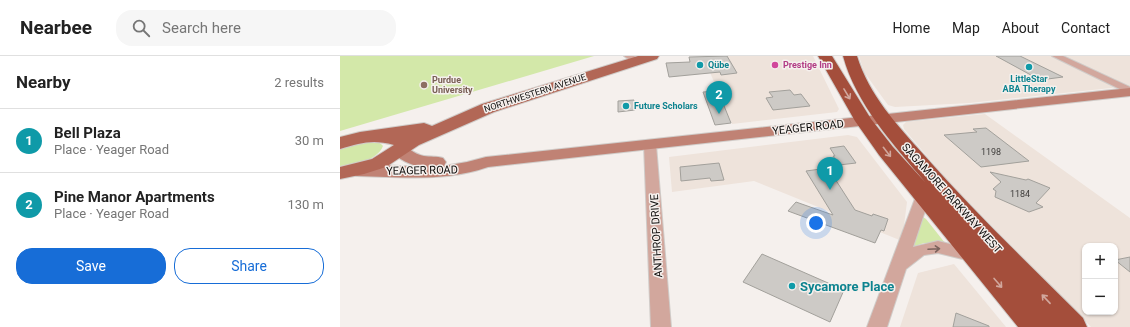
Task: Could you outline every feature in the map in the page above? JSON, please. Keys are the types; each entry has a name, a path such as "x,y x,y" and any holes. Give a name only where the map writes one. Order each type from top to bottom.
{"highway":[{"name":"SAGAMORE PARKWAY WEST","path":"825,56 873,120 927,172 1072,327"},
{"name":"SAGAMORE PARKWAY WEST","path":"850,56 886,151 923,196 1037,327"}],"main road":[{"name":"NORTHWESTERN AVENUE","path":"340,143 356,138 411,131 430,126 507,94 621,56"},
{"name":"NORTHWESTERN AVENUE","path":"349,172 379,163 399,149 458,120 510,100 632,58 652,56"},
{"path":"380,135 395,140 399,149"}],"street":[{"path":"1056,56 1130,91"},
{"name":"YEAGER ROAD","path":"349,172 441,171 472,168 486,162 1130,91"},
{"name":"ANTHROP DRIVE","path":"650,145 661,327"},
{"name":"YEAGER ROAD","path":"399,149 418,160 440,162 474,159 486,162"},
{"path":"877,327 923,196"},
{"path":"900,264 920,250 938,248 975,256"}],"shaded area":[{"path":"703,56 813,56 839,109 837,112 732,124"},
{"path":"859,56 1130,56 1130,86 969,103 895,107 888,105 864,72"},
{"path":"985,114 1130,218 1130,327 1091,327 948,181 904,129 903,125 906,122"},
{"path":"848,135 857,137 907,202 902,241 754,181 672,192 669,157"},
{"path":"954,264 1006,327 900,327 918,273"}],"green space":[{"name":"Purdue University","path":"340,56 594,56 340,131"},
{"path":"362,142 376,142 383,146 376,155 370,159 352,165 340,166 340,149"},
{"path":"923,217 945,243 924,243 912,247"}],"building":[{"path":"727,56 737,73 721,75 720,72 669,77 666,63 690,62 689,57"},
{"name":"LittleStar ABA Therapy","path":"996,56 1020,56 1063,77 1040,80"},
{"path":"790,90 794,95 801,94 810,106 773,110 766,98 773,97 769,92"},
{"path":"718,91 731,123 715,125 703,92"},
{"name":"Future Scholars","path":"634,100 635,110 618,112 618,101"},
{"path":"986,128 1029,161 981,167 944,135 977,132 973,129"},
{"path":"844,146 856,163 839,165 830,148"},
{"path":"719,163 724,180 711,181 710,178 681,181 680,167"},
{"path":"828,168 855,210 872,216 873,214 888,219 884,231 881,230 875,243 788,211 796,202 833,215 806,171"},
{"path":"990,172 1026,180 1028,179 1050,188 1036,203 1043,207 1029,212 995,197 996,191 993,189 1001,182"},
{"name":"Sycamore Place","path":"762,254 844,290 830,322 743,282"},
{"path":"1130,257 1130,272 1118,262 1118,259"},
{"path":"956,313 989,326 989,327 953,327"}],"place":[{"name":"Qübe","path":"700,65"},
{"name":"Prestige Inn","path":"775,65"},
{"name":"LittleStar ABA Therapy","path":"1029,67"},
{"name":"Purdue University","path":"424,85"},
{"name":"Future Scholars","path":"626,106"},
{"name":"Pine Manor Apartments","path":"719,114"},
{"name":"Bell Plaza","path":"830,190"},
{"name":"Sycamore Place","path":"792,286"}]}
